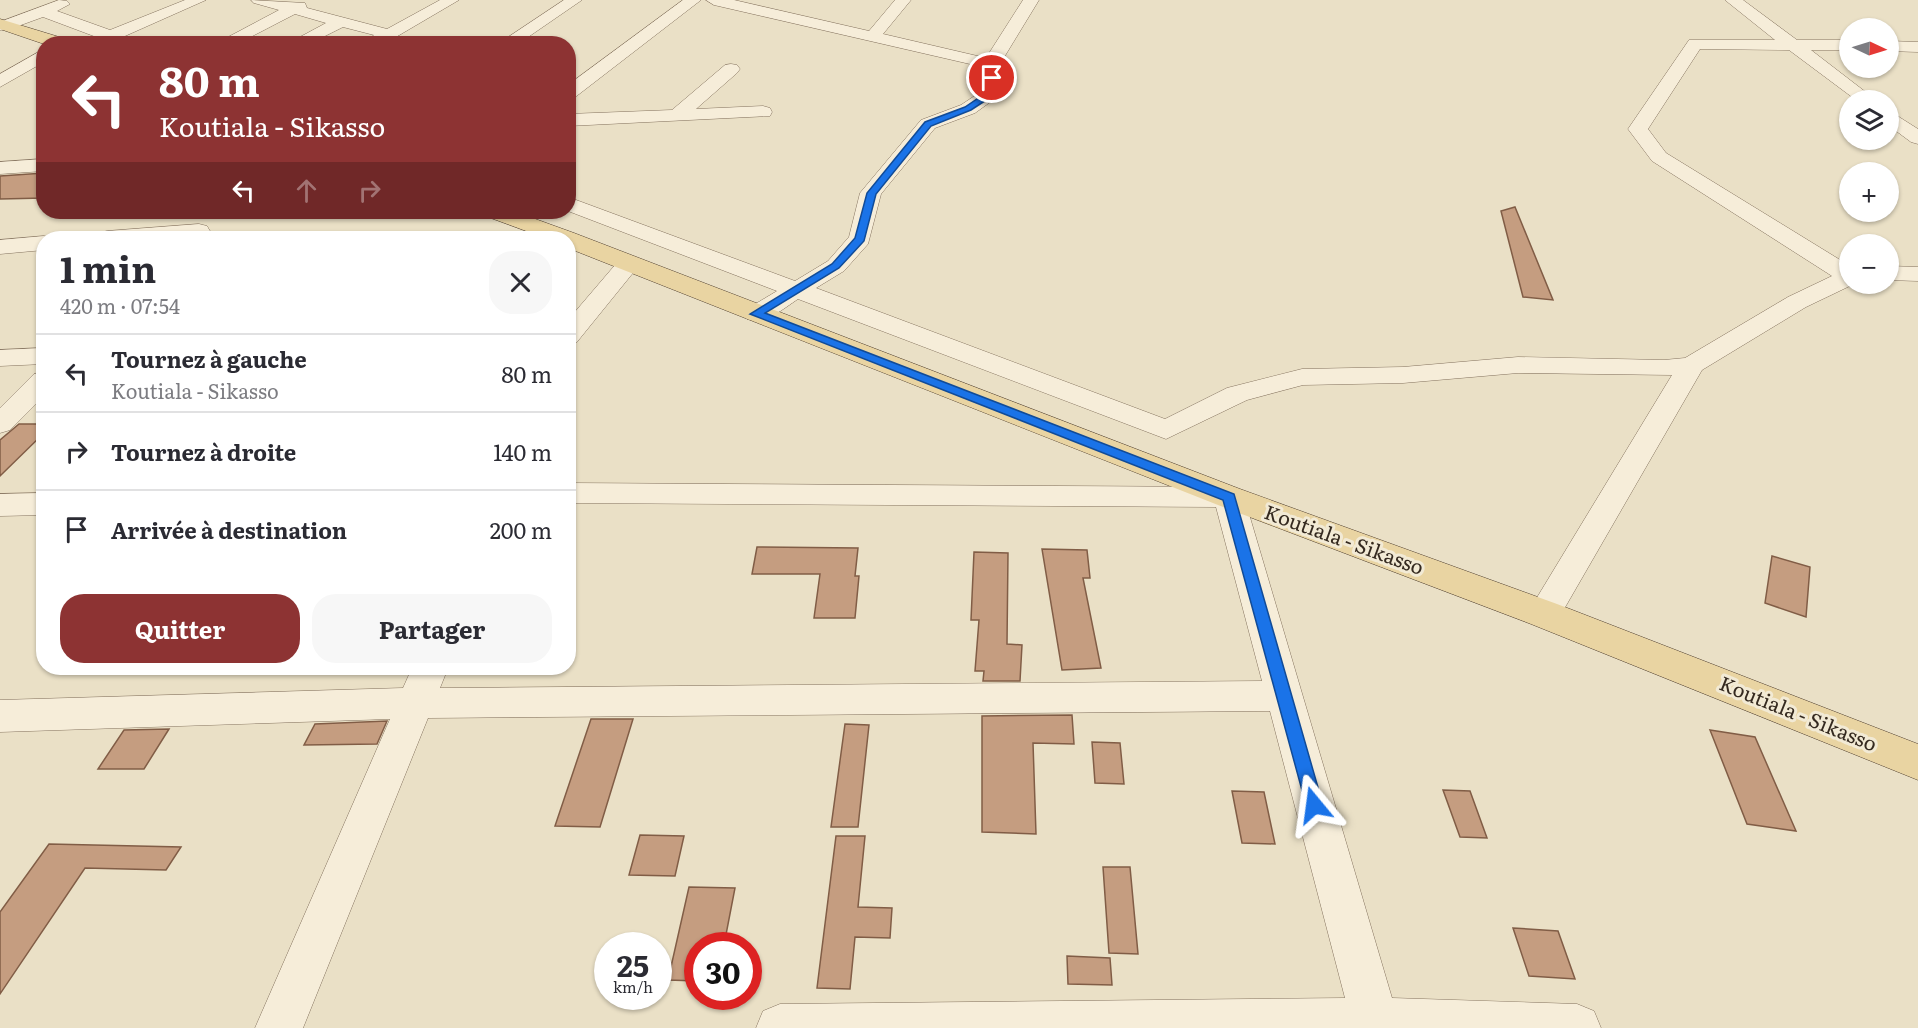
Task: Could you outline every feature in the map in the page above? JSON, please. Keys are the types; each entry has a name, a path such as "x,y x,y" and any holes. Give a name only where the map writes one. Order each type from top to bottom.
{"main road":[{"path":"2,25 38,36"},
{"name":"Koutiala - Sikasso","path":"514,219 546,231"},
{"name":"Koutiala - Sikasso","path":"576,242 1229,497 1544,614 1918,762"}],"street":[{"path":"2,25 72,0"},
{"path":"42,11 110,36 198,0"},
{"path":"259,0 338,23 388,34"},
{"path":"239,36 312,0"},
{"path":"385,36 451,0"},
{"path":"518,36 574,0"},
{"path":"576,88 693,0"},
{"path":"714,0 990,64"},
{"path":"769,13 784,0"},
{"path":"872,37 903,0"},
{"path":"756,314 836,266 860,239 871,193 928,124 968,109 994,91 990,64 1031,0"},
{"path":"1733,0 1853,90"},
{"path":"311,36 338,23"},
{"path":"1839,45 1695,44 1638,129 1659,157 1839,270"},
{"path":"1899,46 1918,47"},
{"path":"0,82 36,59"},
{"path":"678,115 731,69"},
{"path":"576,120 763,112"},
{"path":"1899,124 1918,138"},
{"path":"0,168 36,165"},
{"path":"576,206 1166,430 1237,394 1302,377 1403,375 1518,365 1664,368 1692,365 1797,302 1839,281"},
{"path":"180,231 201,229"},
{"path":"0,247 36,244"},
{"path":"576,327 629,263"},
{"path":"1899,273 1918,274"},
{"path":"0,358 36,356"},
{"path":"1544,614 1692,365"},
{"path":"0,424 36,388"},
{"path":"576,493 1229,497 1376,1025"},
{"path":"0,505 36,504"},
{"path":"0,716 423,686 1284,696"},
{"path":"279,1028 423,686"},
{"path":"780,1028 1376,1025 1577,1028"}],"building":[{"path":"36,174 36,198 0,199 0,176"},
{"path":"1515,207 1553,300 1523,297 1501,211"},
{"path":"19,424 36,424 36,441 0,476 0,440"},
{"path":"757,547 858,548 855,576 859,576 855,618 814,618 820,574 752,574"},
{"path":"1042,549 1087,550 1090,578 1083,578 1101,668 1062,670"},
{"path":"974,552 1008,553 1007,644 1022,645 1020,681 983,681 984,671 975,671 979,620 971,620"},
{"path":"1772,556 1810,567 1806,617 1765,603"},
{"path":"1072,715 1074,744 1033,743 1036,834 982,832 982,716"},
{"path":"591,719 633,719 600,827 555,826"},
{"path":"387,721 377,744 304,745 315,724"},
{"path":"845,724 869,725 858,827 831,827"},
{"path":"169,729 144,769 98,769 124,730"},
{"path":"1710,730 1755,737 1796,831 1747,824"},
{"path":"1092,742 1120,743 1124,784 1095,783"},
{"path":"1443,790 1470,791 1487,838 1460,837"},
{"path":"1232,791 1264,792 1275,844 1242,843"},
{"path":"640,835 684,836 675,876 629,875"},
{"path":"836,836 865,836 858,907 892,908 890,938 855,937 850,989 817,988"},
{"path":"49,844 181,847 166,870 85,868 0,994 0,912"},
{"path":"1103,867 1130,867 1138,954 1109,953"},
{"path":"689,887 735,888 727,932 684,932 684,981 672,980 672,962"},
{"path":"1513,928 1558,931 1575,979 1529,976"},
{"path":"1067,956 1110,958 1112,985 1068,984"}],"route":[{"path":"992,78 994,91 968,109 928,124 871,193 860,239 836,266 756,314 1229,497 1314,805"}]}
